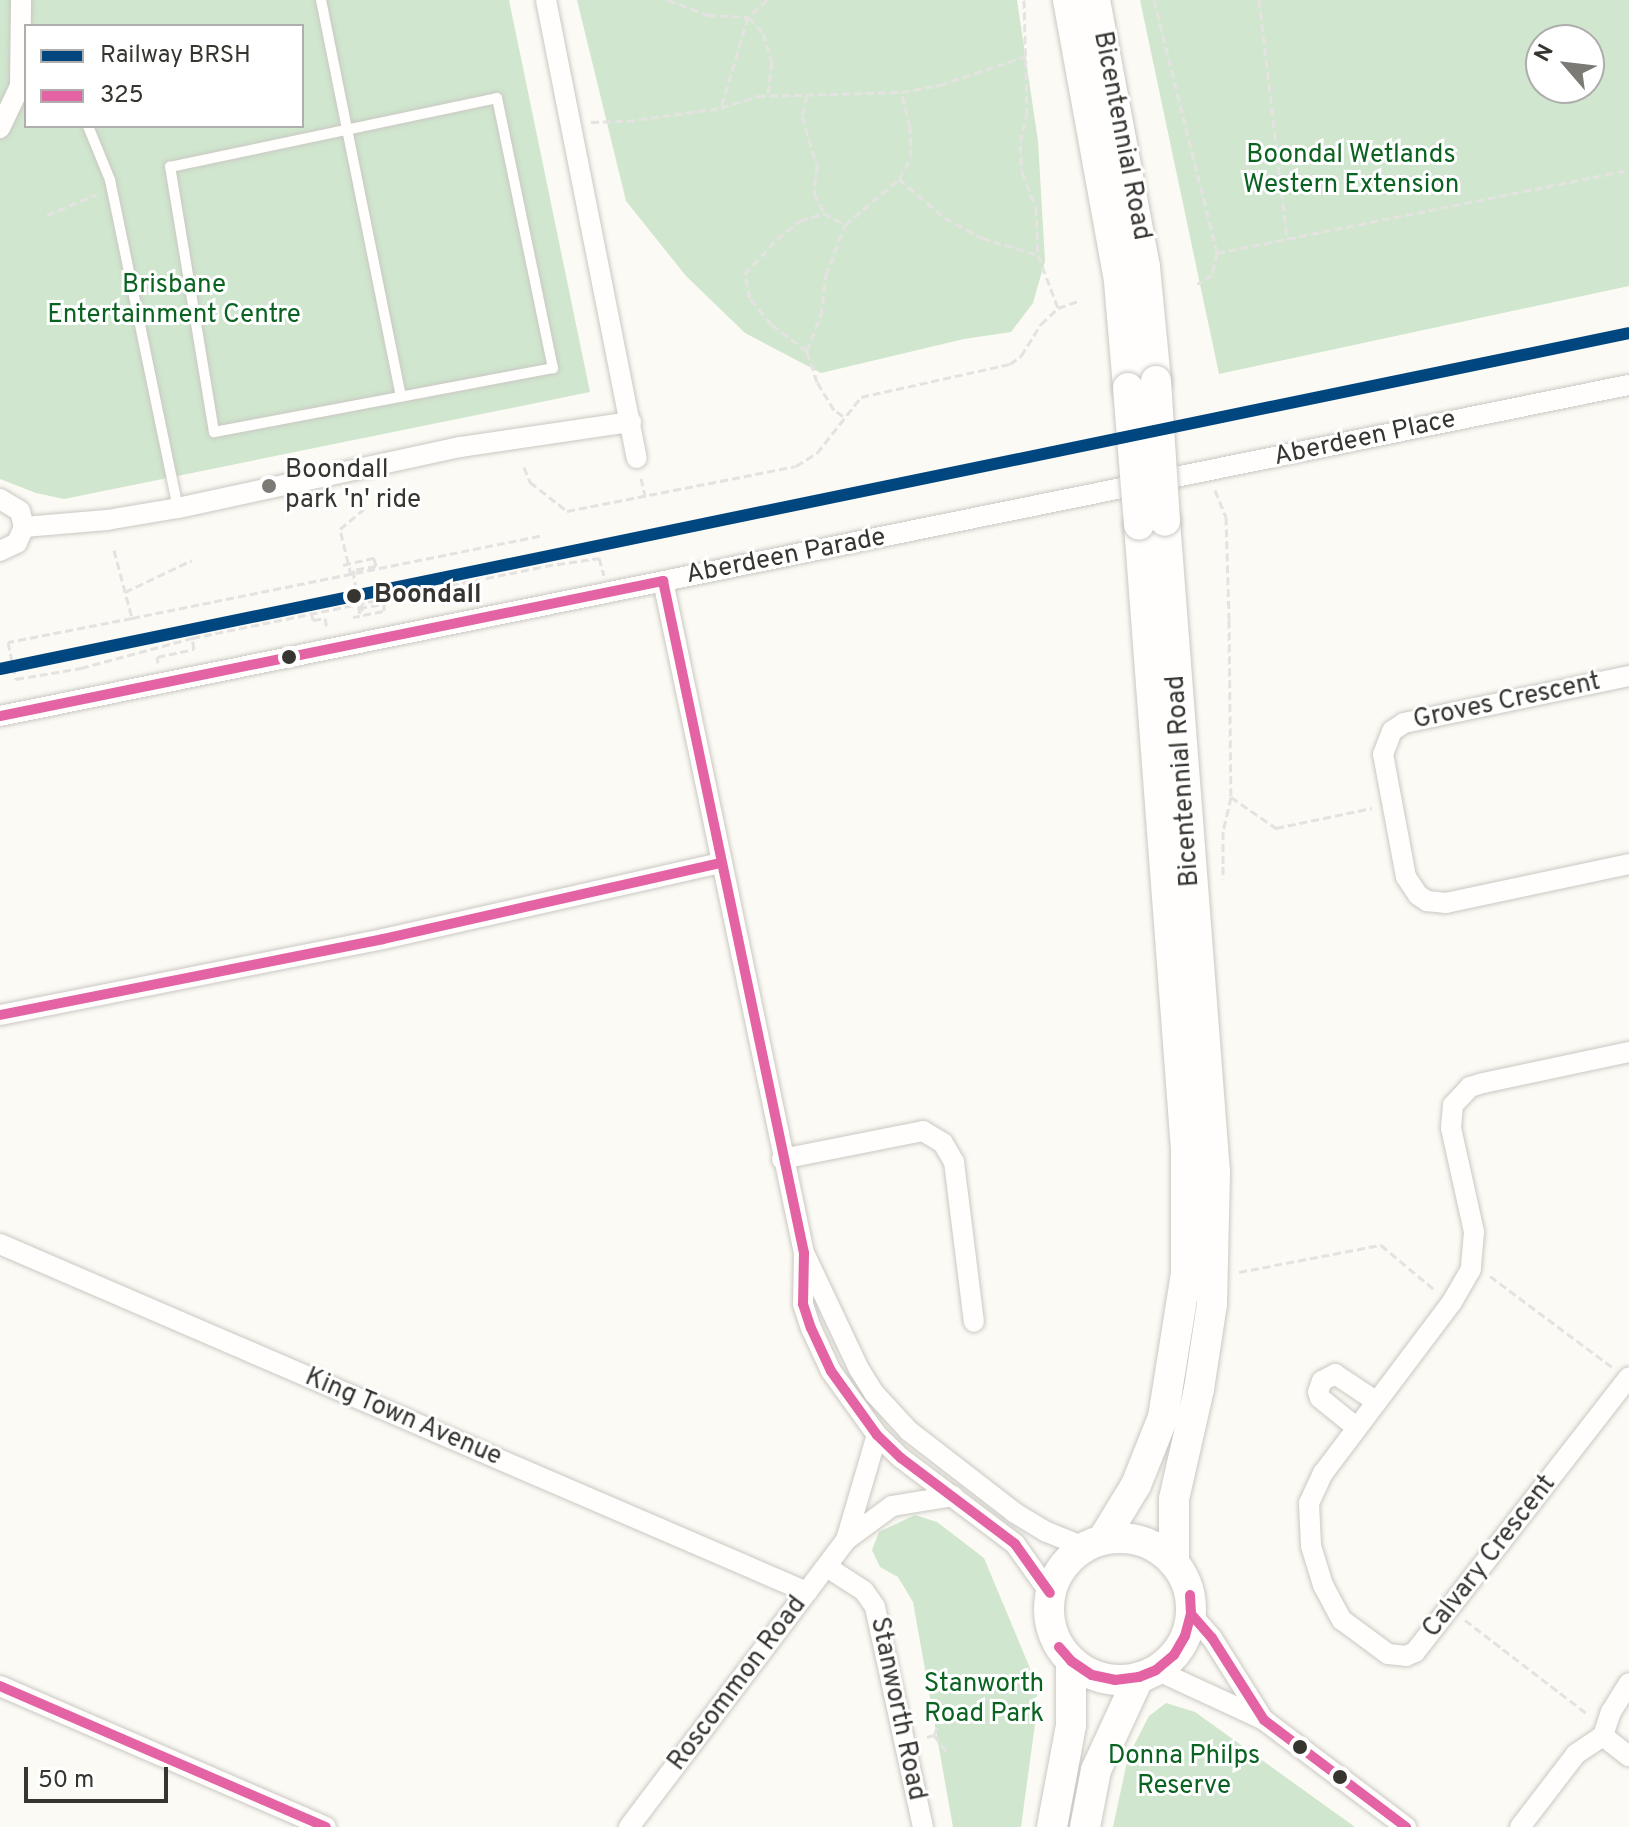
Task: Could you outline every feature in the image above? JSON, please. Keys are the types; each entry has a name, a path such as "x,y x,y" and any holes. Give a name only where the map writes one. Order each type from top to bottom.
{"main road":[{"name":"Bicentennial Road","path":"1068,0 1119,282 1142,384"},
{"name":"Bicentennial Road","path":"1094,1543 1136,1485 1163,1417 1180,1328 1187,1260 1186,1150 1142,384 1145,267 1095,0"},
{"name":"Bicentennial Road","path":"1152,523 1215,1172 1212,1304 1199,1389 1174,1499 1174,1562"},
{"path":"1085,1827 1096,1770 1148,1674 1174,1655 1185,1636 1191,1614 1190,1595 1174,1562 1142,1540 1094,1543 1063,1567 1050,1593 1052,1630 1071,1661 1092,1675 1115,1680 1148,1674"},
{"path":"1052,1827 1071,1725 1071,1661"}],"street":[{"path":"0,128 19,102 24,69 21,0"},
{"path":"546,0 637,458"},
{"name":"Aberdeen Place","path":"1101,494 1629,385"},
{"path":"24,527 107,520 178,508 461,447 631,422"},
{"name":"Aberdeen Parade","path":"0,716 1101,494"},
{"path":"0,499 20,511 24,527 17,543 0,551"},
{"path":"663,581 804,1253 803,1304 811,1328 831,1371 877,1435 901,1458 1015,1544 1050,1593"},
{"name":"Groves Crescent","path":"1629,676 1397,726 1387,739 1383,754 1406,877 1411,887 1427,901 1446,903 1629,864"},
{"path":"0,1015 383,939 721,863"},
{"name":"Calvary Crescent","path":"1628,1378 1451,1610 1415,1652 1396,1656 1357,1634 1332,1604 1311,1546 1308,1515 1314,1488 1452,1302 1471,1269 1474,1232 1450,1115 1460,1095 1483,1083 1629,1052"},
{"path":"782,1159 923,1131 943,1143 954,1162 974,1322"},
{"name":"King Town Avenue","path":"0,1244 807,1592"},
{"path":"804,1253 859,1369 899,1421 1015,1513 1047,1532 1094,1543"},
{"path":"1357,1428 1320,1398 1318,1392 1322,1381 1335,1374 1377,1402"},
{"name":"Roscommon Road","path":"846,1540 877,1435"},
{"name":"Roscommon Road","path":"629,1827 846,1540 892,1506 953,1496"},
{"name":"Stanworth Road","path":"827,1567 864,1591 875,1607 923,1827"},
{"path":"1191,1614 1212,1638 1264,1720"},
{"path":"1148,1674 1264,1720 1406,1827"},
{"path":"1520,1827 1576,1754 1603,1736 1615,1702 1629,1683"},
{"path":"0,1686 326,1827"},
{"path":"1603,1736 1629,1756"}],"lane":[{"path":"321,0 401,396"},
{"path":"497,98 553,368 214,432 170,167 349,131 497,98"},
{"path":"89,128 110,180 178,508"}],"path":[{"path":"668,0 708,15 748,17 763,33 772,62 768,95"},
{"path":"721,108 748,17 767,0"},
{"path":"1024,0 1027,111 1020,145 1022,172 1036,208 1038,255 1058,308"},
{"path":"1154,0 1217,253 1212,275 1197,284"},
{"path":"1259,0 1287,239"},
{"path":"571,122 627,121 721,108 768,95 901,92 940,85 1026,56"},
{"path":"807,351 821,315 826,275 845,225 899,179 911,157 910,127 901,92"},
{"path":"807,95 802,116 817,166 814,193 824,213 845,225"},
{"path":"1217,253 1629,170"},
{"path":"899,179 945,218 982,238 1038,255"},
{"path":"47,215 97,194"},
{"path":"824,213 800,221 777,239 745,274 750,298 771,324 807,351 817,382 834,410 844,416"},
{"path":"524,467 530,482 567,511 796,466 817,453 861,397 1010,364 1021,356 1041,324 1058,308 1081,300"},
{"path":"1214,488 1226,517 1231,797 1223,831 1223,879"},
{"path":"353,617 360,616 360,606 352,573 345,564 340,529 364,509 362,498"},
{"path":"540,536 8,642 16,679 81,668 192,638 599,558 609,591"},
{"path":"114,550 132,618"},
{"path":"345,564 374,558 376,566 352,573"},
{"path":"125,592 192,560"},
{"path":"360,606 384,604"},
{"path":"312,614 313,620 325,618 327,629"},
{"path":"158,663 157,657 194,649 192,638"},
{"path":"1231,797 1276,828 1391,804"},
{"path":"1236,1272 1381,1245 1452,1302"},
{"path":"1471,1269 1500,1283 1628,1378"},
{"path":"1451,1610 1586,1713"},
{"path":"927,1737 934,1735 944,1713 944,1704"},
{"path":"934,1735 947,1752"}],"green space":[{"name":"Brisbane Entertainment Centre","path":"0,0 509,0 590,392 64,499 36,493 0,479"},
{"path":"577,0 1017,0 1038,141 1045,261 1033,303 1011,332 964,339 821,373 745,333 686,276 626,201"},
{"name":"Boondal Wetlands Western Extension","path":"1140,0 1629,0 1629,286 1219,374"},
{"name":"Stanworth Road Park","path":"915,1515 937,1522 984,1558 1034,1678 1038,1702 1021,1827 953,1827 913,1602 898,1577 880,1567 872,1550 879,1532"},
{"name":"Donna Philps Reserve","path":"1166,1703 1195,1712 1355,1827 1113,1827 1128,1757 1149,1716"}],"rail line":[{"name":"BRSH","path":"0,669 1629,333"}],"transit line":[{"name":"325","path":"663,581 804,1253 803,1304 811,1328 831,1371 877,1435 901,1458 1015,1544 1050,1593"},
{"name":"325","path":"0,716 663,581"},
{"name":"325","path":"0,1015 383,939 721,863"},
{"name":"325","path":"1059,1647 1071,1661 1092,1675 1115,1680 1139,1677 1156,1670 1174,1655 1185,1636 1191,1614 1190,1595"},
{"name":"325","path":"1191,1614 1212,1638 1264,1720 1406,1827"},
{"name":"325","path":"0,1686 326,1827"}],"place":[{"name":"Boondall park 'n' ride","path":"269,486"},
{"name":"Boondall","path":"354,596"}]}
